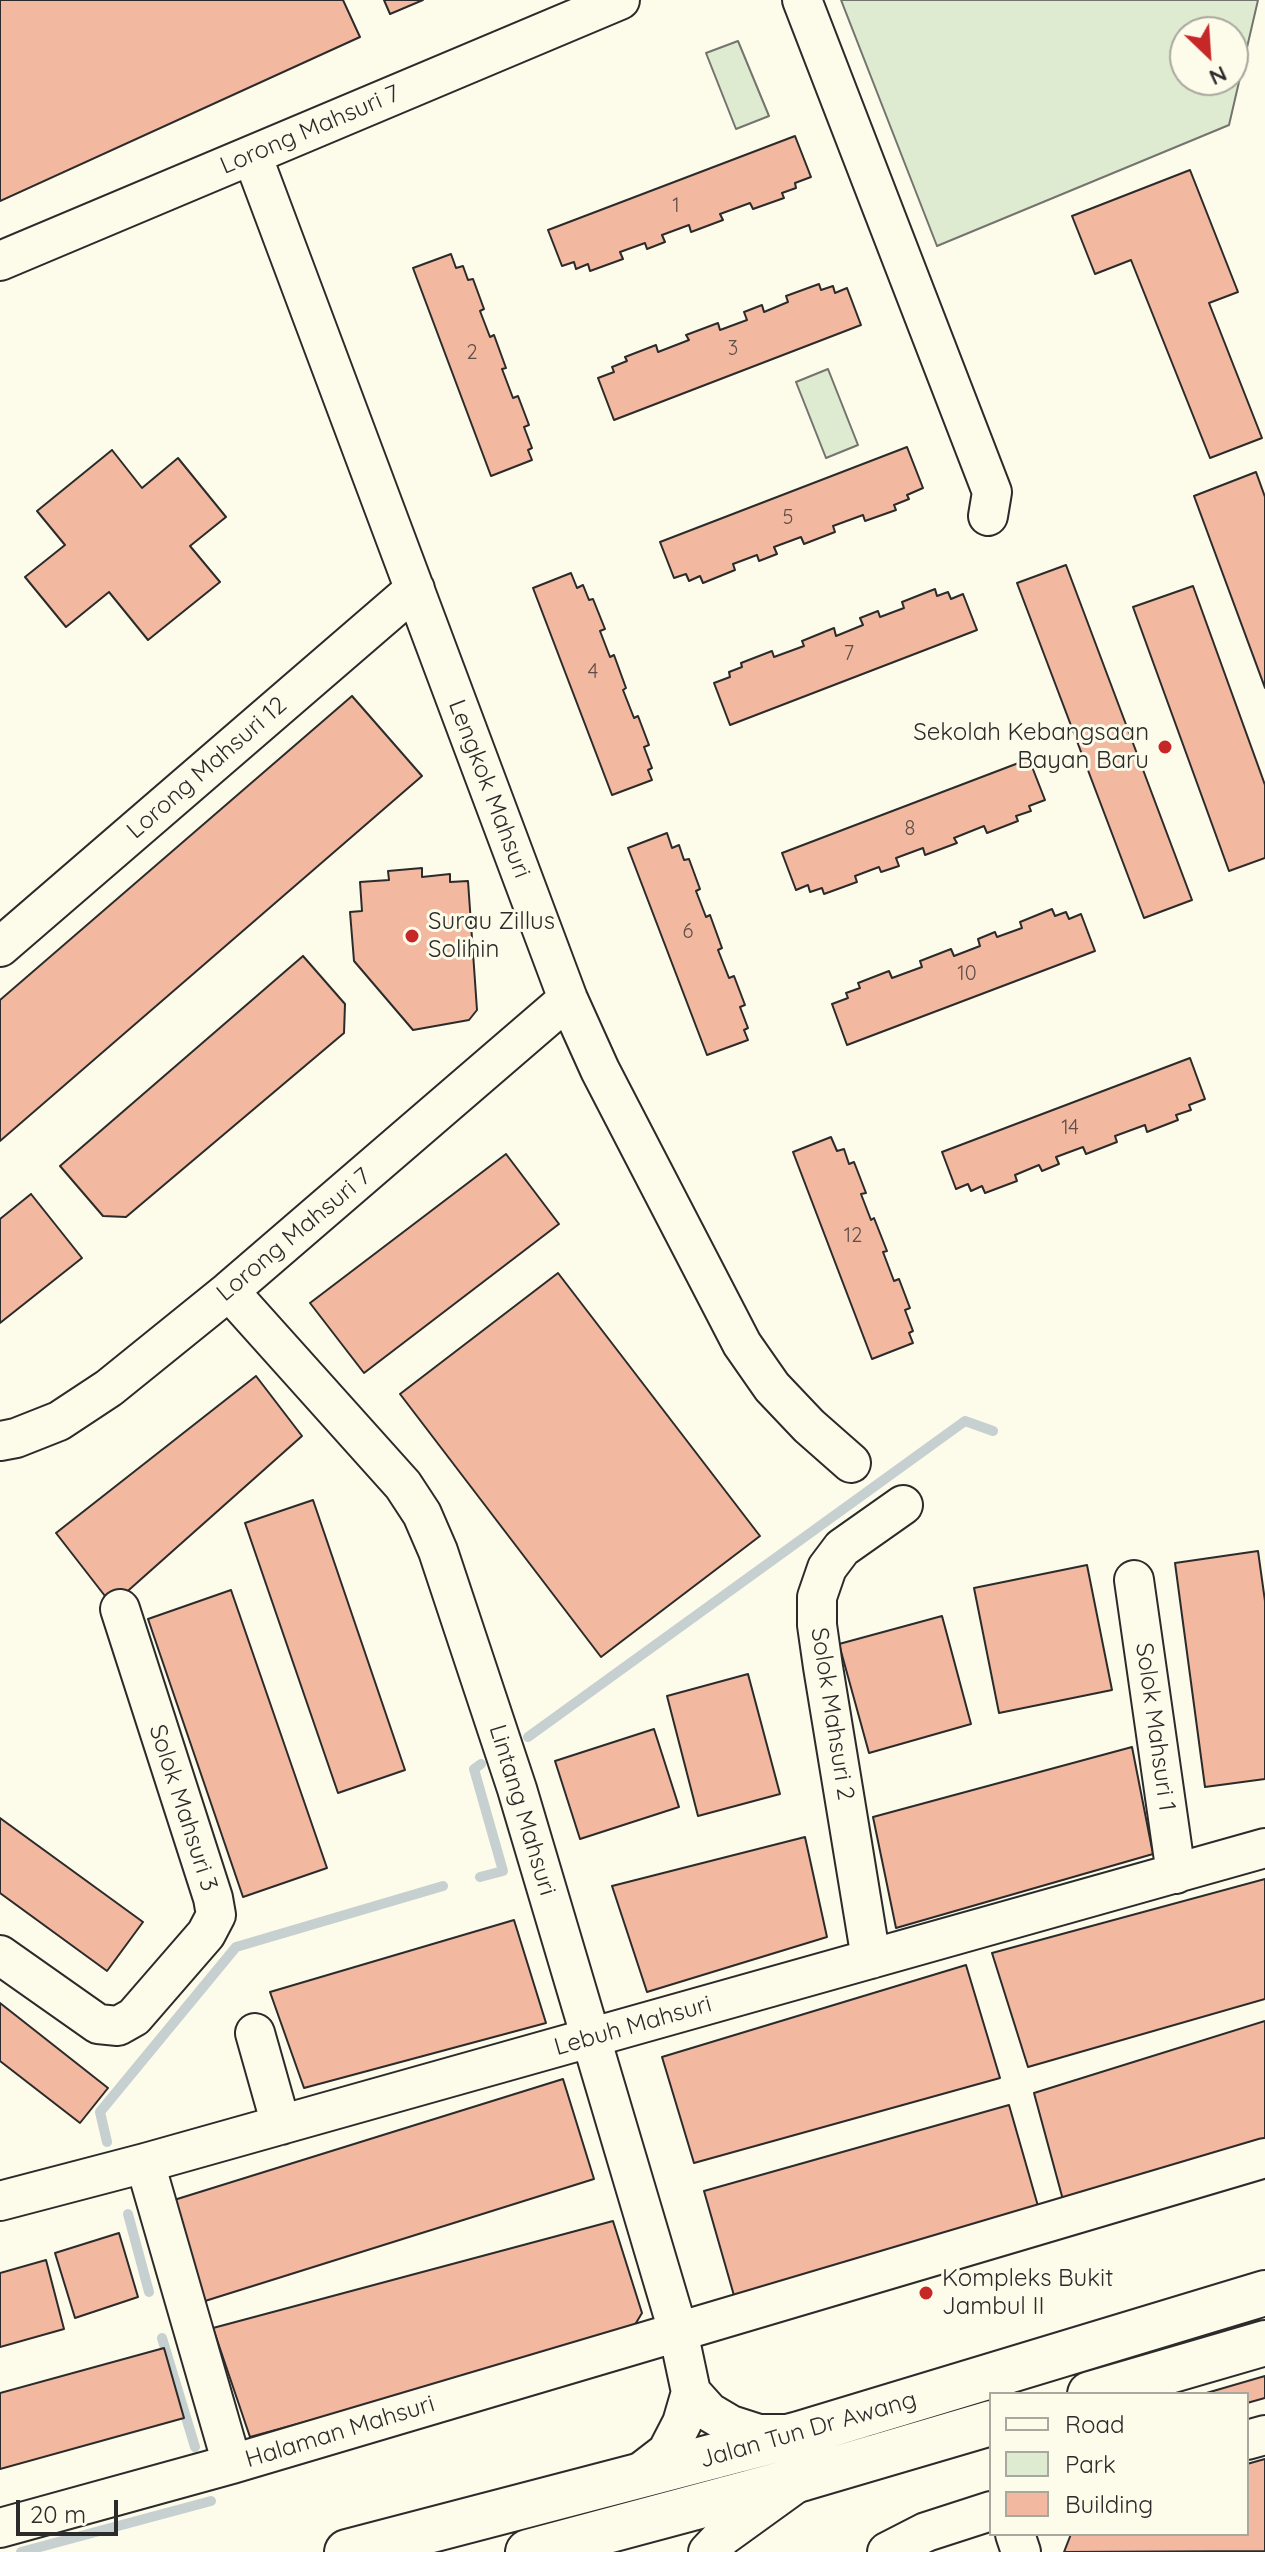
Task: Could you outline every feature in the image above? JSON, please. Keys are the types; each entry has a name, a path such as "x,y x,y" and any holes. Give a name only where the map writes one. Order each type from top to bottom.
{"main road":[{"name":"Jalan Tun Dr Awang","path":"347,2552 799,2434 1265,2293"},
{"path":"1097,2392 1265,2343"},
{"name":"Jalan Tun Dr Awang","path":"528,2552 804,2478 989,2424"}],"street":[{"name":"Lorong Mahsuri 7","path":"0,261 620,0"},
{"path":"802,0 992,492 988,516"},
{"name":"Lengkok Mahsuri","path":"252,155 568,999 600,1070 742,1344 772,1387 809,1426 851,1463"},
{"name":"Lorong Mahsuri 12","path":"0,947 415,589"},
{"name":"Lorong Mahsuri 7","path":"0,1441 59,1421 109,1388 229,1291 568,999"},
{"name":"Lintang Mahsuri","path":"229,1291 403,1485 422,1514 438,1551 517,1789 678,2331 691,2392"},
{"name":"Solok Mahsuri 2","path":"871,1959 823,1667 817,1597 827,1568 842,1548 903,1505"},
{"name":"Solok Mahsuri 1","path":"1134,1580 1176,1874"},
{"name":"Solok Mahsuri 3","path":"0,1955 98,2024 118,2026 134,2017 206,1934 216,1915 120,1609"},
{"name":"Lebuh Mahsuri","path":"0,2201 1265,1848"},
{"path":"255,2033 281,2125"},
{"path":"678,2331 1265,2158"},
{"path":"145,2163 232,2464"},
{"name":"Halaman Mahsuri","path":"0,2528 232,2464 678,2331"},
{"path":"691,2392 709,2412 731,2425 759,2434 799,2434"},
{"path":"632,2479 667,2452 682,2423 691,2392"},
{"path":"708,2552 723,2536 804,2478"},
{"path":"887,2552 926,2532 989,2512"}],"green space":[{"path":"841,0 1258,0 1249,39 1249,16 1169,16 1169,96 1236,96 1229,125 937,246"},
{"path":"738,41 769,116 736,129 706,53"},
{"path":"828,369 858,445 826,458 796,382"}],"building":[{"path":"0,0 343,0 360,37 0,201"},
{"path":"384,0 423,0 390,14"},
{"path":"795,136 811,177 795,183 796,188 782,193 784,198 753,209 750,203 720,214 723,220 691,232 689,225 662,235 665,242 647,249 645,243 620,252 623,259 590,271 588,264 576,269 574,262 562,266 548,230"},
{"path":"1190,170 1238,292 1209,303 1262,438 1210,458 1131,260 1095,274 1072,216"},
{"path":"451,254 456,268 463,266 468,280 473,279 484,309 480,311 490,337 494,335 513,398 518,396 529,425 524,427 532,448 528,450 532,460 491,476 413,268"},
{"path":"819,284 821,290 833,286 835,293 847,288 861,325 614,420 598,378 614,372 612,367 627,361 625,357 656,345 658,352 689,340 686,335 718,323 720,330 747,320 744,312 762,305 764,312 788,302 786,296"},
{"path":"907,447 923,488 907,495 909,499 894,505 896,510 865,521 863,515 833,526 835,532 804,544 801,537 774,547 777,554 759,561 757,555 733,564 735,570 703,583 700,576 689,581 686,574 674,578 660,542"},
{"path":"112,450 142,488 178,458 226,517 190,546 220,582 148,640 109,592 66,627 25,577 65,545 37,511"},
{"path":"1256,472 1265,497 1265,688 1194,496"},
{"path":"1066,565 1192,900 1144,918 1017,583"},
{"path":"571,573 577,588 583,585 589,600 593,599 605,629 600,631 610,657 614,655 626,688 623,690 634,718 638,716 649,745 644,747 652,768 648,770 652,780 612,795 533,588"},
{"path":"1193,586 1265,785 1265,858 1229,871 1133,607"},
{"path":"935,589 937,596 948,592 951,599 963,594 977,630 730,725 714,683 730,677 729,672 742,667 741,663 772,651 774,657 804,646 802,641 834,628 836,636 863,625 860,618 878,611 880,617 904,608 902,602"},
{"path":"352,696 422,776 0,1141 0,1000"},
{"path":"1029,759 1045,800 1029,806 1031,811 1016,816 1018,821 987,833 984,826 954,838 957,843 925,855 923,848 896,858 899,866 881,872 879,867 855,876 857,882 824,894 822,888 810,892 808,885 796,890 782,853"},
{"path":"667,833 672,848 679,845 684,860 689,859 700,889 696,891 706,917 710,915 722,948 718,950 729,978 734,976 745,1005 740,1007 748,1028 744,1030 748,1040 707,1055 628,848"},
{"name":"Surau Zillus Solihin","path":"422,868 422,877 450,874 450,882 468,881 477,1010 469,1020 413,1030 354,961 350,912 362,911 360,882 389,880 388,871"},
{"path":"1052,909 1055,916 1066,912 1069,919 1081,914 1095,951 847,1045 832,1004 848,998 846,993 860,988 858,983 889,971 892,978 922,967 920,961 951,949 954,956 980,946 978,939 995,932 997,937 1022,928 1020,922"},
{"path":"303,956 345,1004 344,1033 126,1217 103,1216 60,1166"},
{"path":"1190,1058 1205,1099 1189,1105 1191,1110 1176,1115 1178,1120 1147,1132 1145,1125 1115,1136 1117,1142 1086,1154 1083,1147 1056,1157 1059,1164 1042,1171 1039,1165 1015,1175 1017,1181 985,1193 982,1186 971,1191 968,1184 956,1189 942,1152"},
{"path":"831,1137 837,1151 844,1149 849,1164 854,1162 866,1193 861,1194 887,1251 883,1252 894,1281 899,1279 910,1308 905,1310 913,1331 909,1333 913,1343 872,1359 793,1152"},
{"path":"506,1154 559,1224 364,1373 310,1303"},
{"path":"31,1194 82,1258 0,1323 0,1219"},
{"path":"558,1273 760,1536 601,1657 400,1394"},
{"path":"256,1376 302,1436 112,1605 56,1533"},
{"path":"313,1500 405,1770 338,1793 245,1523"},
{"path":"1258,1551 1265,1601 1265,1779 1205,1787 1175,1563"},
{"path":"1087,1565 1112,1690 999,1713 974,1588"},
{"path":"231,1590 327,1868 243,1897 148,1619"},
{"path":"942,1616 971,1724 869,1753 839,1644"},
{"path":"748,1674 780,1794 698,1816 667,1696"},
{"path":"654,1729 679,1807 580,1839 555,1761"},
{"path":"1132,1747 1153,1854 896,1928 873,1817"},
{"path":"0,1818 143,1922 107,1971 0,1893"},
{"path":"805,1837 827,1937 647,1992 612,1886"},
{"path":"1265,1879 1265,1999 1028,2067 992,1953"},
{"path":"514,1920 546,2023 304,2088 270,1992"},
{"path":"966,1965 1000,2078 694,2163 662,2057"},
{"path":"0,2003 108,2088 80,2123 0,2061"},
{"path":"1265,2021 1265,2146 1066,2211 1034,2093"},
{"path":"563,2079 594,2179 205,2301 174,2200"},
{"path":"1009,2105 1042,2220 737,2306 704,2191"},
{"path":"613,2221 642,2313 630,2333 250,2437 213,2328"},
{"path":"119,2233 138,2297 75,2318 55,2253"},
{"path":"46,2260 64,2329 0,2347 0,2273"},
{"path":"164,2348 184,2418 0,2469 0,2393"},
{"path":"1265,2376 1265,2398 1249,2402 1249,2392 1210,2392"},
{"path":"1265,2459 1265,2551 1064,2552 1070,2536 1249,2536 1249,2463"}],"waterway":[{"path":"528,1737 965,1421 993,1431"},
{"path":"480,1877 503,1871 474,1769 481,1764"},
{"path":"107,2142 100,2112 236,1947 443,1886"},
{"path":"128,2214 149,2292"},
{"path":"162,2338 195,2447"},
{"path":"21,2552 211,2501"}],"place":[{"name":"Sekolah Kebangsaan Bayan Baru","path":"1165,747"},
{"name":"Surau Zillus Solihin","path":"412,936"},
{"name":"Kompleks Bukit Jambul II","path":"926,2293"}]}
